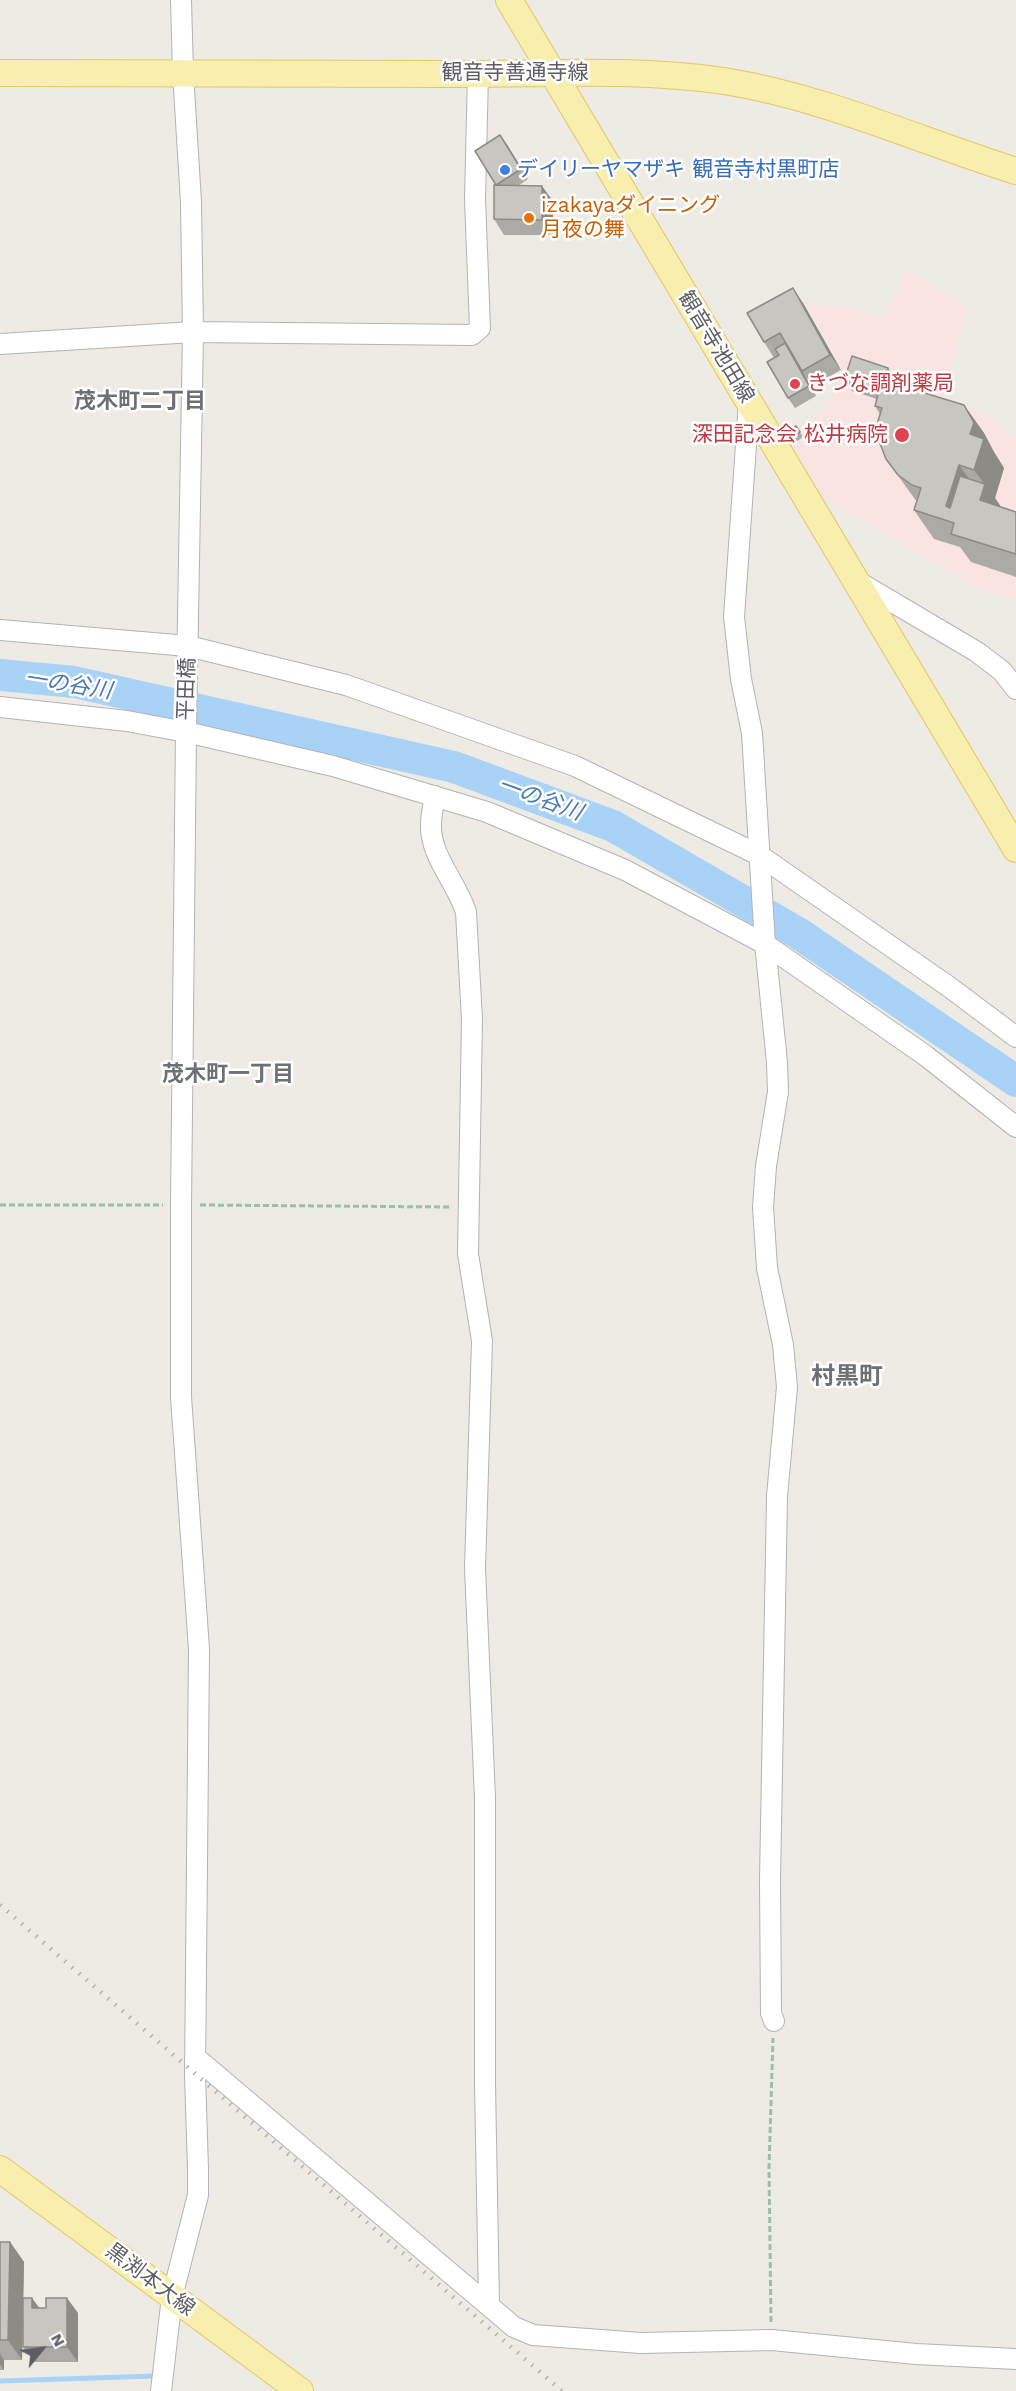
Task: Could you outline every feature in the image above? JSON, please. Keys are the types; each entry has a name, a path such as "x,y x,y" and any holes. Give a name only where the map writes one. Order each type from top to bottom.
{"main road":[{"name":"観音寺池田線","path":"509,0 1016,849"},
{"name":"観音寺善通寺線","path":"0,73 478,74 551,72 670,75 726,81 836,110 1016,171"},
{"name":"黒渕本大線","path":"0,2169 300,2391"}],"street":[{"name":"平田橋","path":"161,2391 172,2297 198,2195 195,2057 199,1649 181,1396 186,732 193,332 191,202 181,0"},
{"path":"0,344 193,332 472,335 480,328 475,199 478,74"},
{"path":"749,402 734,617 741,679 752,733 765,944 778,1092 766,1166 763,1207 767,1268 783,1345 787,1387 782,1418 777,1508 770,1881 771,2013 774,2021"},
{"path":"857,581 977,652 1002,671 1016,689"},
{"path":"0,630 188,646 346,685 575,766 759,855 948,986 1016,1037"},
{"path":"0,707 128,721 186,732 333,766 487,812 625,870 765,944 926,1056 1016,1127"},
{"path":"435,796 431,825 433,841 466,912 472,1018 468,1254 482,1341 475,1568 485,1798 485,2084 489,2304"},
{"path":"195,2057 514,2326 533,2335 641,2343 772,2340 916,2354 1016,2359"}],"path":[{"path":"0,1205 468,1207"},
{"path":"772,2340 769,2158 774,2021"}],"shaded area":[{"name":"深田記念会 松井病院","path":"907,270 967,308 942,400 995,418 1006,434 1016,436 1016,599 983,591 821,496 788,438 825,411 844,371 805,303 846,307 884,320"}],"building":[{"name":"デイリーヤマザキ 観音寺村黒町店","path":"500,135 521,169 496,185 475,151"},
{"path":"494,185 542,186 542,220 494,219"},
{"path":"793,288 830,355 802,371 780,333 764,342 747,313"},
{"name":"きづな調剤薬局","path":"785,343 809,386 788,398 767,362 779,355 775,349"},
{"path":"852,356 888,368 879,392 844,381"},
{"path":"882,380 964,405 974,423 970,434 984,439 974,470 959,465 946,506 950,508 960,476 985,484 980,500 1016,512 1016,554 951,534 954,523 914,510 921,488 912,485 898,475 886,459 879,441 878,421 882,408 875,406"},
{"path":"796,426 800,432 790,439 785,433"},
{"path":"0,2242 10,2242 8,2340 0,2340"},
{"path":"23,2298 32,2298 32,2308 46,2308 46,2298 67,2298 67,2347 23,2347"}],"waterway":[{"name":"一の谷川","path":"0,675 74,682 454,767 613,826 798,933 1016,1081"},
{"path":"0,2381 155,2376"}],"railway":[{"path":"0,1905 562,2391"}],"place":[{"name":"デイリーヤマザキ 観音寺村黒町店","path":"505,170"},
{"name":"izakayaダイニング 月夜の舞","path":"529,218"},
{"name":"きづな調剤薬局","path":"795,384"},
{"name":"深田記念会 松井病院","path":"902,435"}],"district":[{"name":"茂木町二丁目","path":"140,402"},
{"name":"茂木町一丁目","path":"228,1075"},
{"name":"村黒町","path":"847,1377"}]}
